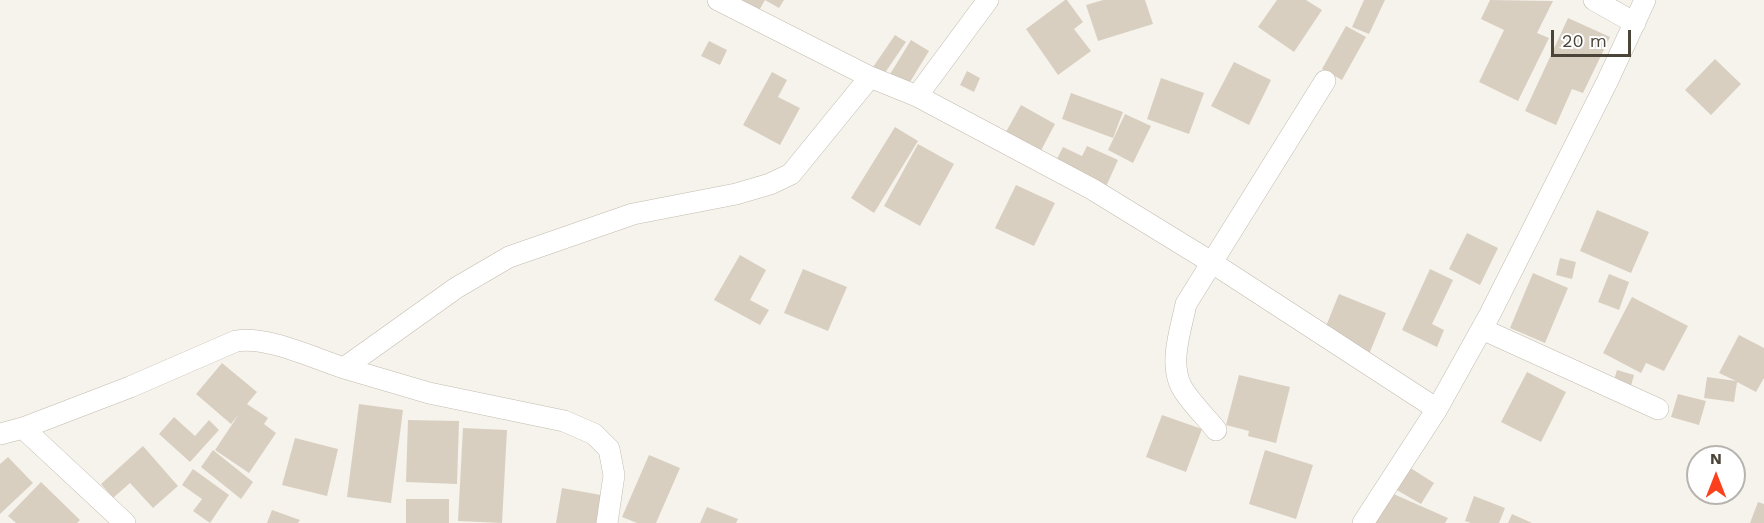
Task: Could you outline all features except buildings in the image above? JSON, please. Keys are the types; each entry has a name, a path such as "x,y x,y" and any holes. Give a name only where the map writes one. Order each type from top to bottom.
{"street":[{"path":"718,0 870,77 917,96 1092,189 1211,262 1437,409"},
{"path":"917,96 988,0"},
{"path":"1594,0 1635,23"},
{"path":"1363,523 1437,409 1482,329 1559,179 1645,0"},
{"path":"344,368 456,288 509,257 633,214 736,194 770,184 791,174 870,77"},
{"path":"1216,430 1182,387 1177,373 1178,343 1186,304 1325,81"},
{"path":"1482,329 1658,409"},
{"path":"0,435 130,387 236,340 252,340 429,393 564,421 594,434 609,449 614,475 606,523"},
{"path":"23,428 124,523"}]}
